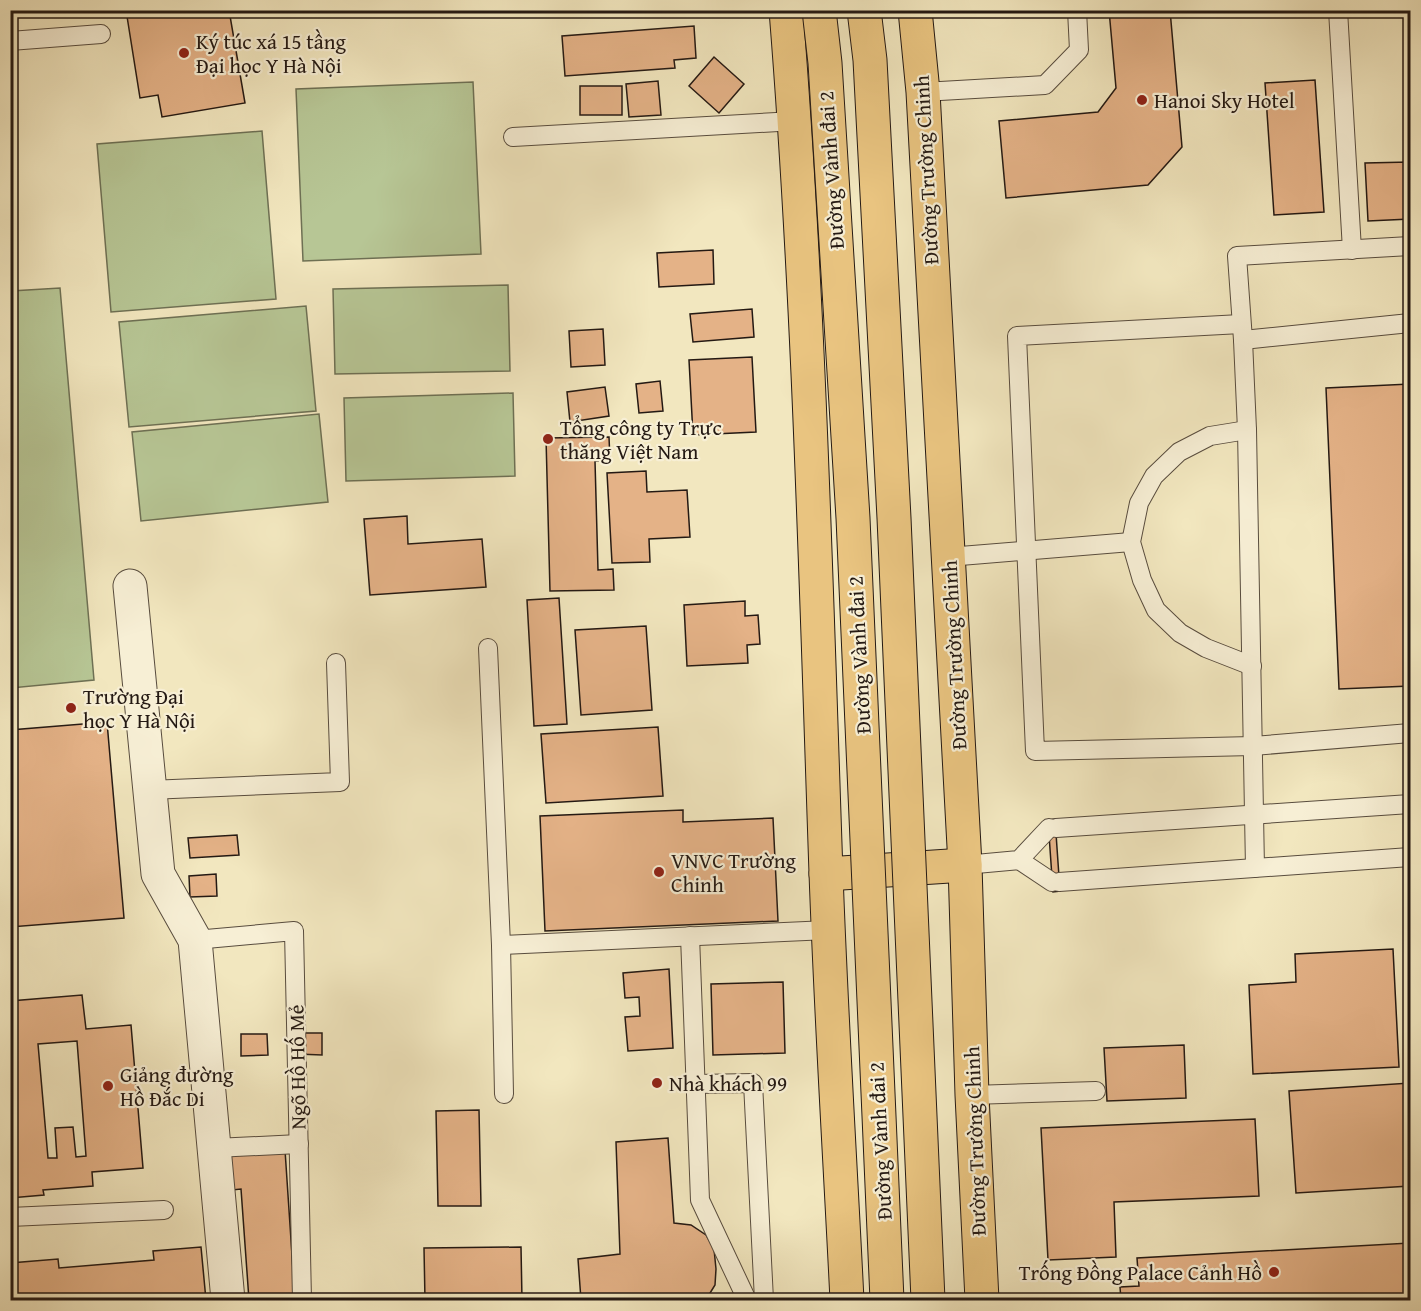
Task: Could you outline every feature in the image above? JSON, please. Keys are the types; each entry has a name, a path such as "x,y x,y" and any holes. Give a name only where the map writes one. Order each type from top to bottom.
{"main road":[{"path":"786,10 795,121 817,599 828,930 847,1300"},
{"name":"Đường Vành đai 2","path":"819,10 825,63 853,518 887,1300"},
{"name":"Đường Vành đai 2","path":"864,10 870,72 894,518 928,1300"},
{"name":"Đường Trường Chinh","path":"915,10 923,92 965,865 972,1095 982,1300"},
{"path":"826,874 965,865"}],"street":[{"path":"130,586 158,874 195,940 228,1300"}],"lane":[{"path":"923,92 1045,86 1079,50 1077,10"},
{"path":"1338,10 1352,249"},
{"path":"10,41 101,34"},
{"path":"513,137 795,121"},
{"path":"1256,868 1247,430 1237,256 1410,246"},
{"path":"1410,323 1242,332 1017,336 1035,751 1253,746 1410,733"},
{"path":"1247,430 1210,436 1179,452 1170,460 1154,476 1140,503 1131,542 1142,580 1156,610 1180,633 1206,648 1252,666"},
{"path":"948,557 1131,542"},
{"path":"488,648 501,945 504,1094"},
{"path":"149,790 340,783 336,663"},
{"path":"1019,860 1052,828 1410,804"},
{"path":"965,865 1019,860 1056,882 1410,857"},
{"path":"501,945 828,930"},
{"name":"Ngõ Hồ Hố Mẻ","path":"195,940 294,931 302,1300"},
{"path":"690,936 700,1200 747,1300"},
{"path":"695,1084 753,1083 764,1300"},
{"path":"972,1095 1096,1092"},
{"path":"215,1148 298,1144"},
{"path":"10,1217 165,1210"}],"green space":[{"path":"473,82 481,254 303,261 296,89"},
{"path":"262,131 276,299 111,312 97,144"},
{"path":"508,285 510,371 335,374 333,289"},
{"path":"60,288 94,680 11,688 11,291"},
{"path":"306,306 316,411 129,427 119,322"},
{"path":"513,393 515,476 346,481 344,398"},
{"path":"319,414 328,502 141,521 132,432"}],"building":[{"name":"Ký túc xá 15 tầng Đại học Y Hà Nội","path":"126,10 229,10 245,103 162,117 158,95 140,98"},
{"name":"Hanoi Sky Hotel","path":"1109,10 1170,10 1182,147 1148,185 1006,198 999,121 1098,112 1116,88"},
{"path":"694,26 696,58 674,60 675,68 565,76 562,36"},
{"path":"714,57 744,84 719,113 689,86"},
{"path":"1315,80 1324,212 1274,215 1265,83"},
{"path":"658,81 661,115 629,117 626,84"},
{"path":"580,86 622,86 622,115 580,115"},
{"path":"1410,162 1410,219 1368,221 1365,163"},
{"path":"713,250 714,284 659,287 657,253"},
{"path":"752,309 754,337 693,342 690,314"},
{"path":"603,329 605,365 571,367 569,331"},
{"path":"752,357 756,432 693,435 689,360"},
{"path":"660,381 663,411 639,413 636,384"},
{"path":"1410,384 1410,686 1339,689 1326,388"},
{"path":"605,387 609,416 570,422 567,392"},
{"path":"609,437 610,460 595,461 598,570 613,569 614,590 550,591 546,438"},
{"path":"646,471 647,492 687,490 690,537 649,539 650,562 612,563 607,473"},
{"path":"407,516 408,544 482,539 486,587 370,595 364,519"},
{"path":"559,598 567,724 534,726 527,600"},
{"path":"745,601 745,616 758,615 760,644 747,645 748,663 687,666 684,605"},
{"path":"646,626 652,710 581,715 575,630"},
{"path":"107,722 124,918 10,927 10,730"},
{"path":"658,727 663,796 546,803 541,734"},
{"name":"VNVC Trường Chinh","path":"683,810 683,822 773,818 778,921 545,931 540,816"},
{"path":"1055,819 1060,891 1053,892 1048,820"},
{"path":"237,835 239,855 190,858 188,838"},
{"path":"216,874 217,896 190,897 189,876"},
{"path":"1393,949 1399,1067 1253,1074 1249,985 1296,982 1295,954"},
{"path":"669,969 673,1048 628,1051 625,1017 640,1016 639,997 625,998 623,973"},
{"path":"783,982 785,1053 713,1055 711,984"},
{"name":"Giảng đường Hồ Đắc Di","path":"82,995 86,1029 131,1025 143,1168 92,1172 93,1186 43,1190 44,1195 10,1198 10,1001","holes":["77,1041 86,1156 76,1157 73,1127 55,1128 57,1158 48,1158 38,1044"]},
{"path":"296,1033 322,1033 322,1055 297,1054"},
{"path":"241,1034 267,1034 268,1055 241,1056"},
{"path":"1184,1045 1186,1098 1107,1101 1104,1048"},
{"path":"1410,1083 1410,1186 1296,1193 1289,1091"},
{"path":"479,1110 481,1206 438,1206 436,1111"},
{"path":"1255,1119 1259,1196 1114,1202 1116,1257 1048,1260 1041,1128"},
{"path":"668,1138 674,1223 691,1225 706,1235 714,1249 715,1285 707,1298 709,1300 581,1300 578,1259 620,1254 616,1142"},
{"path":"285,1150 295,1300 249,1300 241,1189 232,1190 229,1154"},
{"name":"Trống Đồng Palace Cảnh Hồ","path":"1410,1243 1410,1300 1121,1300 1120,1287 1139,1286 1137,1258"},
{"path":"201,1247 206,1300 10,1300 10,1263 58,1259 59,1268 154,1260 153,1251"},
{"path":"521,1247 522,1300 425,1300 424,1248"}],"place":[{"name":"Ký túc xá 15 tầng Đại học Y Hà Nội","path":"184,53"},
{"name":"Hanoi Sky Hotel","path":"1142,100"},
{"name":"Tổng công ty Trực thăng Việt Nam","path":"548,439"},
{"name":"Trường Đại học Y Hà Nội","path":"71,708"},
{"name":"VNVC Trường Chinh","path":"659,872"},
{"name":"Nhà khách 99","path":"657,1083"},
{"name":"Giảng đường Hồ Đắc Di","path":"108,1086"},
{"name":"Trống Đồng Palace Cảnh Hồ","path":"1274,1272"}]}
